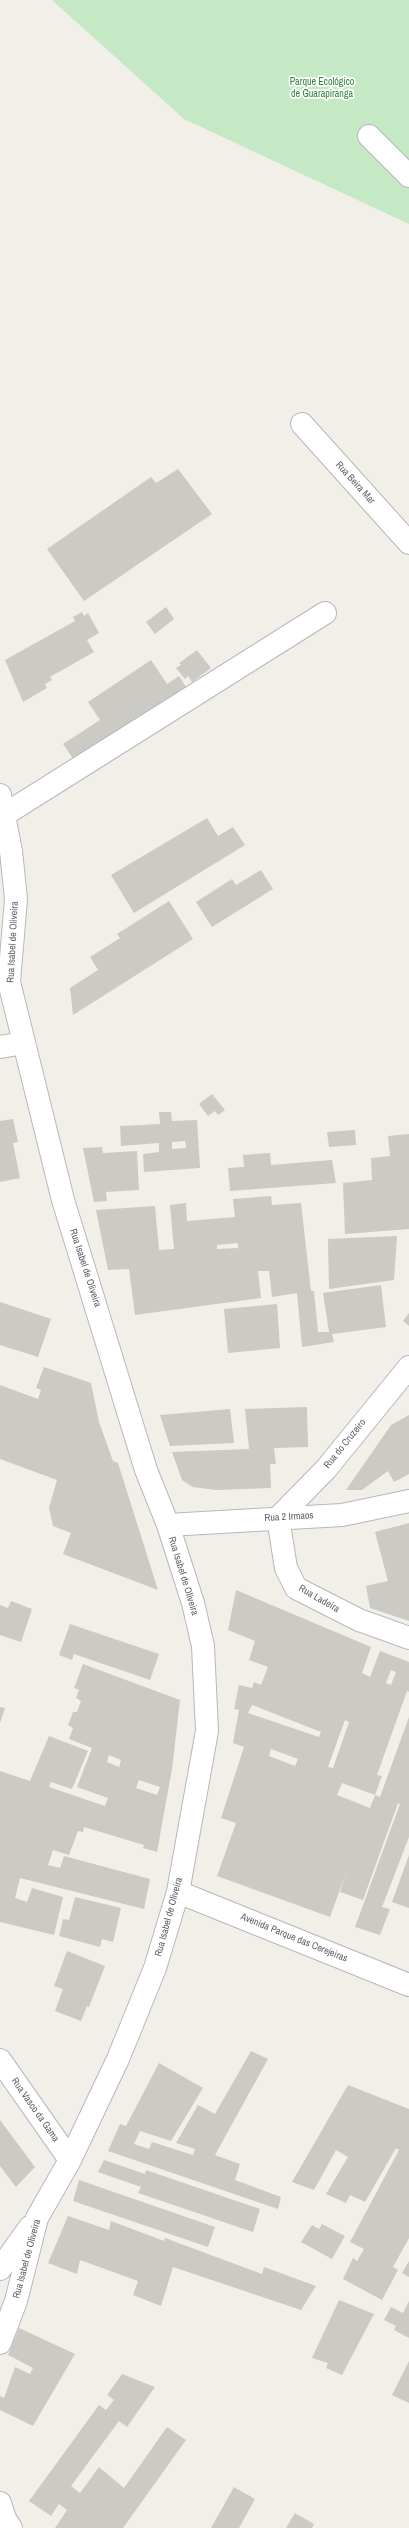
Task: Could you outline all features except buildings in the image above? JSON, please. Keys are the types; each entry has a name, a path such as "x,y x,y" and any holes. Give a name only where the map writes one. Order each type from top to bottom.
{"street":[{"path":"369,136 409,176"},
{"name":"Rua Beira Mar","path":"302,424 409,543"},
{"path":"2,805 325,613"},
{"name":"Rua Isabel de Oliveira","path":"0,2343 16,2301 37,2218 70,2160 118,2059 155,1968 178,1892 207,1731 203,1646 193,1603 168,1525 146,1470 63,1200 24,1043 4,990 11,851 2,805"},
{"path":"0,1047 24,1043"},
{"name":"Rua do Cruzeiro","path":"278,1518 326,1469 409,1367"},
{"name":"Rua 2 Irmaos","path":"168,1525 342,1515 409,1501"},
{"name":"Rua Ladeira","path":"278,1518 286,1568 296,1588 359,1620 409,1638"},
{"name":"Avenida Parque das Cerejeiras","path":"178,1892 409,1985"},
{"name":"Rua Vasco da Gama","path":"0,2060 70,2160"},
{"path":"0,2269 37,2218"},
{"path":"0,2503 5,2519 11,2528"}],"green space":[{"name":"Parque Ecológico de Guarapiranga","path":"52,0 409,0 409,224 184,119"}]}
